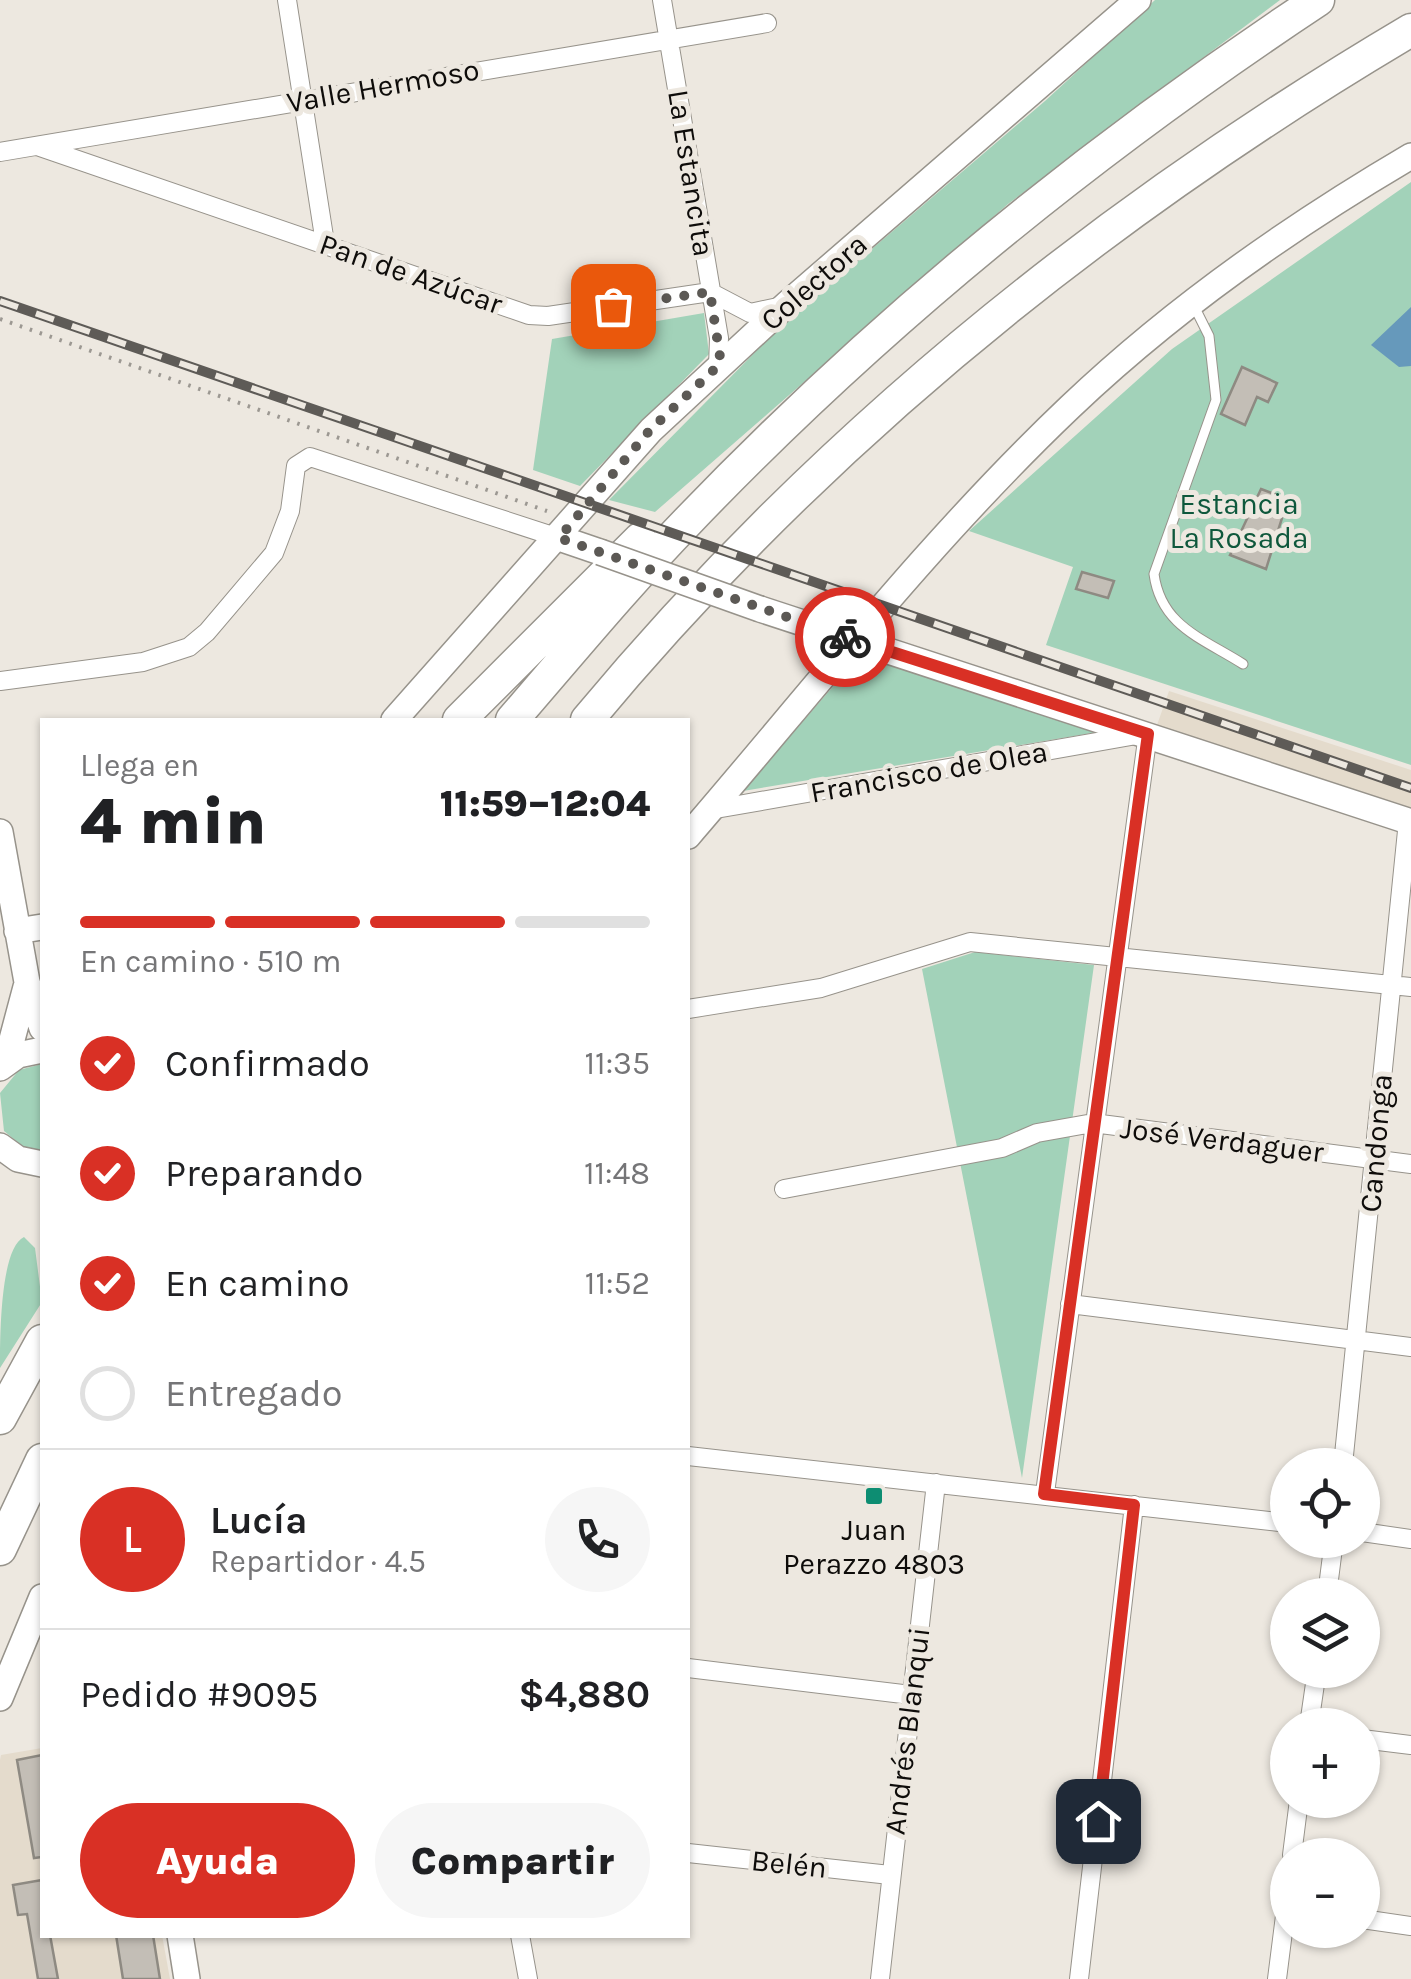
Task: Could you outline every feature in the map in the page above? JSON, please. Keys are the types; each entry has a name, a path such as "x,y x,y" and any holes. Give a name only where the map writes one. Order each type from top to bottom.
{"highway":[{"path":"514,718 653,557 807,405 1027,212 1160,109 1318,0"},
{"path":"589,718 708,580 866,427 1000,313 1217,151 1411,30"},
{"path":"461,718 707,474 807,405"},
{"path":"618,718 668,656 801,516 866,427"},
{"path":"0,1418 40,1345"},
{"path":"0,1549 40,1464"}],"main road":[{"name":"Colectora","path":"396,718 650,430 788,303 1138,0"},
{"path":"690,834 910,574 1072,405 1193,303 1285,237 1411,156"},
{"path":"566,529 600,552 760,609 1409,822"},
{"path":"0,832 26,982 40,1022"},
{"path":"3,1065 26,982"},
{"path":"3,1065 40,1051"},
{"path":"20,1156 40,1185"},
{"path":"0,1698 39,1608"},
{"path":"180,1938 187,1979"}],"street":[{"path":"287,0 325,243"},
{"name":"La Estancita","path":"662,0 720,348 718,366"},
{"name":"Valle Hermoso","path":"0,152 767,23"},
{"name":"Pan de Azúcar","path":"40,147 529,315 548,316 710,292"},
{"path":"710,292 750,313 788,303"},
{"path":"0,681 143,662 189,646 208,632 274,553 290,510 294,474 303,459 318,458 566,529"},
{"path":"1044,1494 1148,734"},
{"name":"Francisco de Olea","path":"710,810 1148,734"},
{"name":"Candonga","path":"1345,1448 1376,1160 1389,984 1409,822"},
{"path":"690,1010 821,988 970,942 1411,987"},
{"name":"José Verdaguer","path":"784,1190 1002,1148 1054,1128 1093,1123 1411,1164"},
{"path":"1070,1304 1411,1347"},
{"path":"690,1456 1270,1521"},
{"name":"Andrés Blanqui","path":"880,1979 936,1483"},
{"path":"1079,1979 1134,1505"},
{"path":"1380,1534 1411,1538"},
{"path":"690,1668 911,1695"},
{"path":"1380,1741 1411,1745"},
{"name":"Belén","path":"690,1853 890,1875"},
{"path":"1380,1922 1411,1926"},
{"path":"521,1938 528,1979"},
{"path":"1277,1979 1281,1948"}],"lane":[{"path":"1193,303 1209,336 1216,400 1154,574 1158,599 1171,618 1243,664"}],"path":[{"path":"0,319 566,529"}],"shaded area":[{"path":"1169,691 1411,770 1411,812 1157,725"},
{"path":"40,1748 40,1938 163,1938 170,1979 0,1979 1,1755"}],"green space":[{"path":"1155,0 1280,0 1008,204 655,512 609,500 777,330 1045,101"},
{"name":"Estancia La Rosada","path":"1411,182 1411,765 1046,645 1073,567 969,531 1172,349"},
{"path":"704,313 709,354 580,486 533,470 552,339"},
{"path":"881,658 1104,731 743,791 848,669"},
{"path":"975,952 1094,965 1022,1478 922,969"},
{"path":"40,1065 40,1151 26,1149 4,1131 0,1093 19,1070"},
{"path":"24,1237 35,1248 40,1305 0,1368 6,1275 16,1245"}],"water":[{"path":"1411,307 1411,366 1399,367 1371,345"}],"building":[{"path":"1242,367 1277,383 1268,402 1257,397 1245,425 1221,414"},
{"path":"1261,489 1288,499 1266,569 1230,555"},
{"path":"1082,572 1114,581 1108,598 1076,589"},
{"path":"40,1755 40,1857 34,1858 17,1760"},
{"path":"40,1880 40,1938 51,1938 58,1979 38,1979 27,1914 18,1915 13,1885"},
{"path":"116,1938 153,1938 160,1979 123,1979"}],"railway":[{"path":"0,301 1411,788"}],"way so far":[{"path":"613,306 710,292 719,338 718,366 650,430 559,538 845,637"}],"place":[{"name":"Juan Perazzo 4803","path":"874,1496"}],"route":[{"path":"845,637 1148,734 1044,1494 1134,1505 1098,1821"}]}
